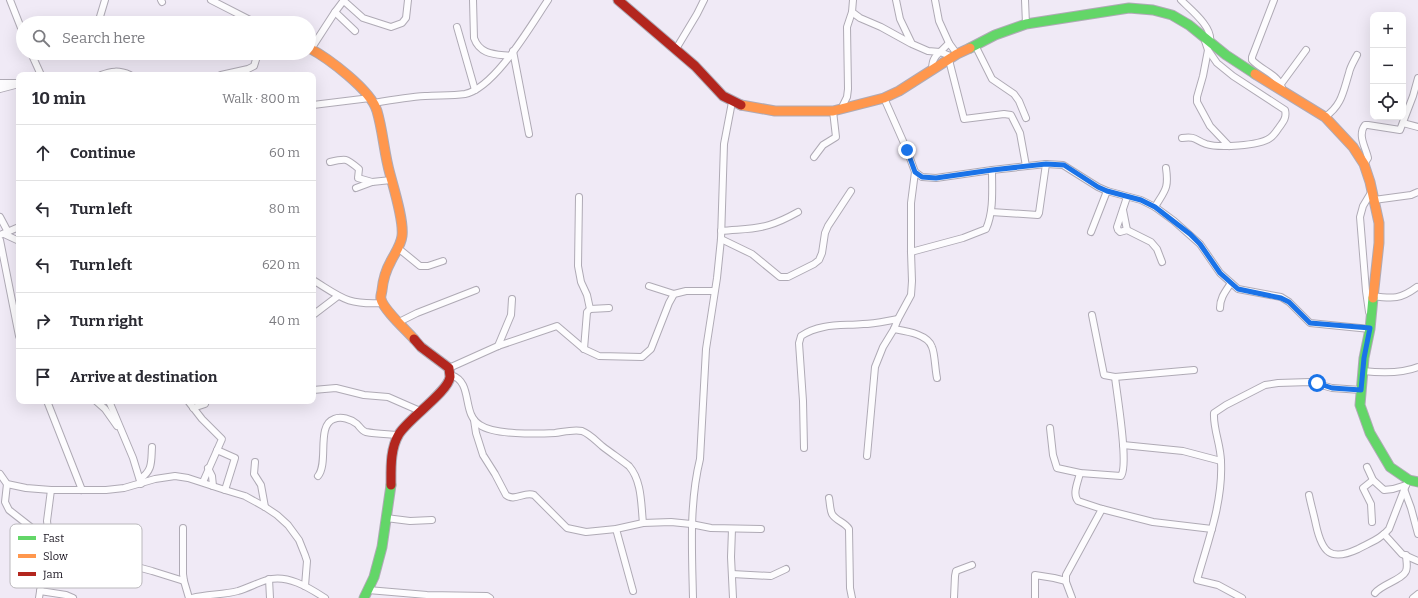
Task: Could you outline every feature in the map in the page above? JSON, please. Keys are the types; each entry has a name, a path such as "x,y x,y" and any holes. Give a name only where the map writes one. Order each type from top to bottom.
{"street":[{"path":"10,0 16,16"},
{"path":"100,16 105,0"},
{"path":"211,0 244,16"},
{"path":"221,6 226,0"},
{"path":"316,39 344,0 363,18 391,27 402,23 406,18 408,0"},
{"path":"473,0 474,38 479,49 484,52 511,54"},
{"path":"316,105 447,96 475,90 484,85 511,54 548,0"},
{"path":"618,0 695,66 722,96 740,106 775,111 837,110 884,98 899,91 975,45 995,35 1026,24 1129,8 1172,15 1189,25 1207,43 1282,88 1325,118 1353,147 1364,164 1379,223 1379,243 1370,325 1364,358 1360,405 1376,445 1390,467 1409,484 1411,508 1418,534"},
{"path":"676,49 704,0"},
{"path":"814,156 823,145 836,137 837,110 847,96 847,27 852,12 853,0"},
{"path":"896,0 900,20 912,44"},
{"path":"935,0 939,21 949,43 953,57 964,119 1004,114 1011,115 1020,133 1026,166"},
{"path":"1025,0 1026,24"},
{"path":"1181,0 1208,28 1211,38 1207,43 1203,76 1197,102 1210,126 1229,146"},
{"path":"1274,0 1252,60 1277,79 1282,88"},
{"path":"334,12 355,31"},
{"path":"852,12 860,18 881,27 912,44 928,51 940,52 953,57"},
{"path":"457,27 475,90"},
{"path":"932,71 932,61 935,56 949,43"},
{"path":"1182,138 1194,137 1205,144 1229,146 1255,143 1269,139 1274,135 1285,120 1285,110 1216,63 1207,43"},
{"path":"975,45 992,79 1014,94 1019,101 1026,118"},
{"path":"1282,88 1306,50"},
{"path":"316,51 334,62 372,101 378,116 386,160 397,200 402,230 402,237 398,248 383,281 381,299 421,347 463,384 483,455 506,495 509,498 531,493 567,528 586,532 616,529 643,523 671,522 711,528 761,529"},
{"path":"511,54 530,134"},
{"path":"1325,118 1337,106 1346,86 1349,72 1357,55"},
{"path":"34,60 40,72"},
{"path":"234,72 254,66 256,60"},
{"path":"109,72 121,72"},
{"path":"1364,164 1368,158 1362,138 1363,128 1365,125 1397,130 1401,129 1418,78"},
{"path":"1,82 16,83"},
{"path":"0,90 16,84"},
{"path":"867,456 874,371 883,346 894,329 911,295 912,281 910,252 911,203 915,172 884,98"},
{"path":"693,598 692,524 697,471 700,458 706,349 717,278 721,231 724,144 732,102"},
{"path":"1403,124 1418,127"},
{"path":"330,162 344,159 348,160 359,169 358,178 372,182"},
{"path":"991,212 1038,215 1043,191 1046,164"},
{"path":"915,172 922,177 936,178 1026,166 1046,164 1064,165 1098,187 1107,191 1141,200 1155,207 1195,239 1220,273 1238,289 1281,298 1289,302 1310,323 1370,325"},
{"path":"1155,207 1167,187 1168,183 1166,168"},
{"path":"910,252 978,234 986,229 990,221 991,212 992,170"},
{"path":"356,188 372,182 391,180"},
{"path":"720,239 752,254 780,277 788,277 819,260 828,226 851,191"},
{"path":"1091,232 1107,191"},
{"path":"1370,325 1360,216 1363,206 1373,195 1411,195 1418,192"},
{"path":"579,197 578,266 581,282 587,295 590,309"},
{"path":"1127,197 1117,227 1118,230 1120,232 1127,230 1151,242 1157,249 1162,262"},
{"path":"1123,209 1127,230"},
{"path":"721,231 769,226 798,212"},
{"path":"0,218 4,234"},
{"path":"4,234 16,228"},
{"path":"4,234 16,240"},
{"path":"0,240 16,321"},
{"path":"398,248 420,266 428,266 443,260"},
{"path":"316,282 338,296 354,302 363,304 383,303"},
{"path":"1220,308 1220,301 1231,283"},
{"path":"649,286 674,294 686,291 714,291"},
{"path":"1373,296 1387,298 1397,297 1407,294 1417,287"},
{"path":"399,322 476,290"},
{"path":"450,372 498,346 557,326 584,349 599,356 642,357 651,349 674,294"},
{"path":"316,313 338,296"},
{"path":"498,346 511,315 512,298"},
{"path":"584,349 586,314 590,309 609,308"},
{"path":"1092,315 1104,375 1115,378 1194,370"},
{"path":"804,448 803,401 799,343 801,336 816,328 898,319"},
{"path":"894,329 916,334 928,341 932,346 937,378"},
{"path":"1363,371 1381,373 1410,370 1418,367"},
{"path":"450,372 450,380 445,388 406,424 398,435 392,453 391,482 379,564 366,594 487,596 490,598"},
{"path":"1050,428 1053,455 1057,468 1080,473 1121,476 1124,471 1123,445 1115,378"},
{"path":"1242,598 1218,585 1198,580 1212,529 1218,500 1222,461 1214,413 1226,405 1265,385 1310,382 1332,388 1361,390"},
{"path":"316,390 336,388 364,395 388,397 420,411"},
{"path":"48,404 82,490"},
{"path":"99,404 105,409 123,434"},
{"path":"111,404 133,458 140,482"},
{"path":"190,404 222,439 222,442 216,450 203,482"},
{"path":"193,408 205,404"},
{"path":"318,476 323,468 324,432 332,419 339,418 352,421 365,431 398,435"},
{"path":"474,420 479,425 497,431 552,433 578,431 590,435 629,466 634,472 640,495 643,523"},
{"path":"1123,445 1184,451 1222,461"},
{"path":"140,482 150,470 152,447"},
{"path":"216,450 235,458 225,490"},
{"path":"255,462 254,474 261,485 265,507"},
{"path":"1367,467 1373,480 1384,490 1409,484"},
{"path":"208,468 212,476 214,486"},
{"path":"1080,473 1075,494 1078,502 1153,522 1212,529"},
{"path":"0,474 7,484 5,502 9,510 27,524"},
{"path":"0,486 7,484 26,488 51,490 106,490 124,488 140,482 175,476 203,482 245,496 277,514 299,540 307,561 305,586"},
{"path":"1372,522 1371,504 1363,488 1373,480"},
{"path":"1309,495 1321,544 1327,552 1338,554 1349,553 1384,534 1389,529 1409,484"},
{"path":"48,524 51,490"},
{"path":"829,498 832,514 846,525 848,529 850,588 852,598"},
{"path":"1072,598 1066,581 1066,575 1102,509"},
{"path":"386,518 410,521 432,520"},
{"path":"184,528 184,581 191,598 237,591 269,579 279,578 291,580 305,586 325,598"},
{"path":"616,529 633,592"},
{"path":"732,529 733,598"},
{"path":"1384,534 1398,551 1417,559"},
{"path":"1375,593 1381,587 1392,582 1404,573 1406,568 1406,555"},
{"path":"954,598 956,570 972,565"},
{"path":"142,568 184,581"},
{"path":"732,574 771,576 786,569"},
{"path":"1035,598 1035,575 1066,581"},
{"path":"269,579 270,598"},
{"path":"39,598 40,588"},
{"path":"40,591 66,595 73,598"},
{"path":"1413,598 1418,594"}],"traffic: fast":[{"path":"970,48 995,35 1026,24 1129,8 1153,10 1172,15 1189,25 1226,55 1255,74"},
{"path":"1373,298 1370,329 1364,358 1360,405 1370,433 1390,467 1409,480 1418,482"},
{"path":"364,598 374,577 382,547 391,485"}],"traffic: slow":[{"path":"741,105 775,111 833,111 884,98 899,91 957,54 970,48"},
{"path":"316,52 327,59 358,84 367,94 377,111 388,166 400,214 402,230 402,236 398,249 389,264 385,275 381,298 390,314 414,339"},
{"path":"1255,74 1325,117 1353,147 1364,164 1370,182 1379,223 1379,243 1373,298"}],"traffic: jam":[{"path":"618,0 695,66 723,96 741,105"},
{"path":"391,485 391,465 393,452 399,434 411,420 443,390 450,377 449,368 421,347 414,339"}],"route":[{"path":"907,150 915,172 922,177 936,178 1046,164 1064,165 1098,187 1107,191 1141,200 1155,207 1190,234 1200,244 1220,273 1238,289 1281,298 1289,302 1310,323 1370,328 1364,358 1361,390 1342,390 1317,383"}]}
